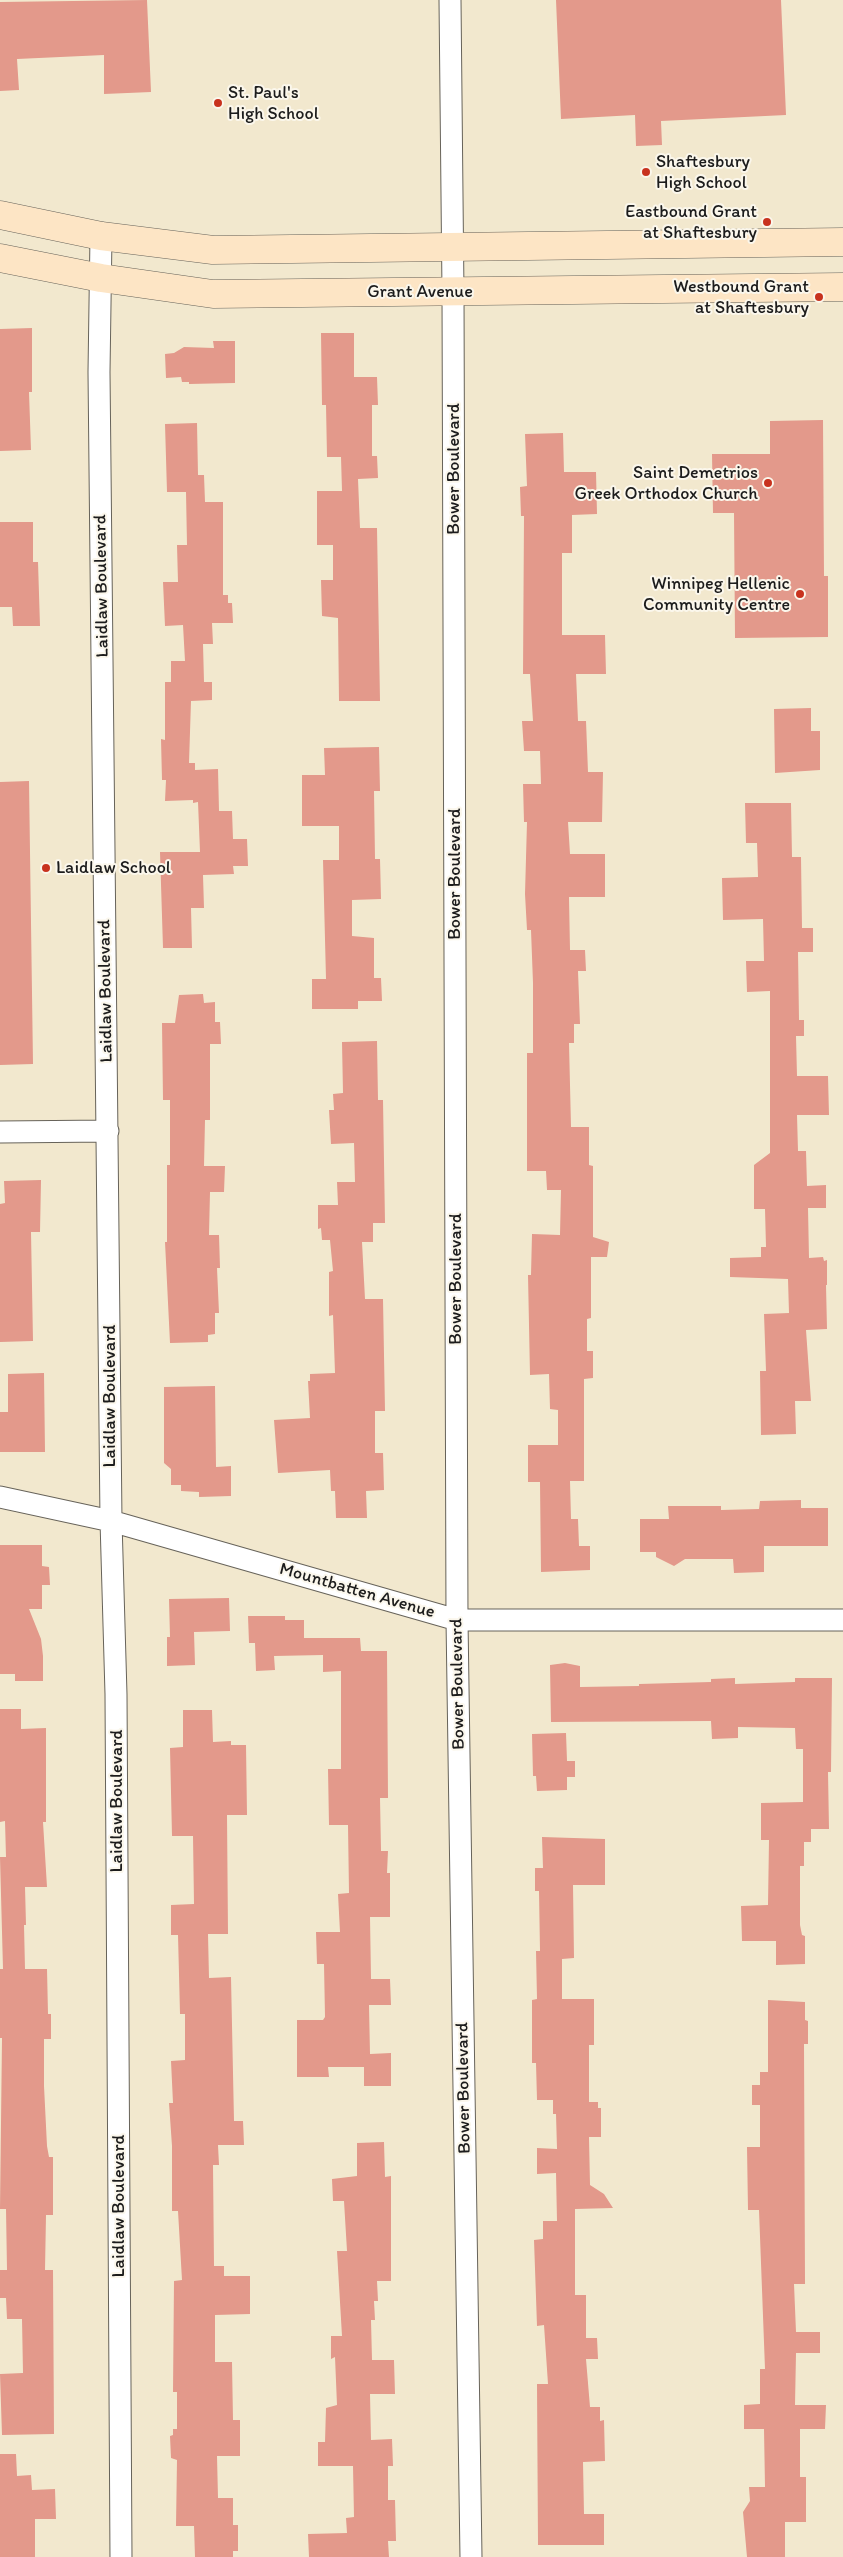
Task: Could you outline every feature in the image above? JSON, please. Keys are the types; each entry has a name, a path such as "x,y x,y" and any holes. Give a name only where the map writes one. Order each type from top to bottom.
{"main road":[{"path":"0,215 101,236 213,250 843,242"},
{"name":"Grant Avenue","path":"0,258 101,278 213,294 843,287"}],"street":[{"name":"Bower Boulevard","path":"450,0 453,292 457,1620 471,2557"},
{"name":"Laidlaw Boulevard","path":"101,236 100,372 111,1521 116,1694 121,2557"},
{"path":"0,1132 108,1131"},
{"name":"Mountbatten Avenue","path":"0,1497 111,1521 457,1620 843,1620"}],"building":[{"path":"147,0 151,92 104,94 104,55 17,59 19,90 0,91 0,2"},
{"path":"556,0 781,0 786,115 661,121 662,145 636,146 635,115 561,119"},
{"path":"32,328 32,392 29,392 31,450 0,451 0,329"},
{"path":"321,333 354,333 354,377 377,377 378,405 372,405 372,456 377,456 378,478 358,479 360,528 377,528 380,701 339,701 338,618 322,616 321,580 333,580 333,545 317,545 317,491 342,491 341,457 327,457 326,405 322,405"},
{"path":"213,341 235,341 235,383 189,384 189,382 182,382 181,377 166,378 165,354 174,353 184,347 214,348"},
{"path":"823,420 824,576 828,576 828,637 735,638 734,513 713,513 712,454 770,454 770,421"},
{"path":"197,423 198,475 204,475 205,502 223,502 223,595 228,595 228,603 232,603 233,623 212,623 213,644 203,644 204,682 212,682 212,700 191,701 189,763 195,763 195,770 218,769 219,811 232,811 233,839 247,839 248,866 233,866 234,874 203,875 204,908 191,908 192,948 163,948 160,852 200,852 198,802 193,803 193,800 165,801 166,780 162,780 161,739 165,740 165,682 171,682 171,661 185,661 183,625 165,626 163,582 178,582 177,545 187,545 186,492 167,492 165,424"},
{"path":"563,433 564,472 596,472 597,514 572,515 572,553 562,553 562,635 605,635 606,674 576,674 578,721 586,721 588,772 603,772 602,822 568,822 570,854 605,854 605,897 569,897 570,950 585,950 586,971 578,971 580,1024 574,1024 574,1043 569,1043 571,1127 589,1127 589,1165 593,1166 593,1237 609,1242 607,1257 591,1257 591,1318 587,1319 587,1351 593,1351 593,1378 584,1379 584,1481 570,1481 571,1519 578,1519 579,1546 590,1546 590,1570 541,1572 540,1482 528,1482 528,1445 558,1445 558,1410 550,1409 549,1374 530,1375 528,1275 531,1275 532,1234 560,1235 561,1190 547,1190 546,1171 527,1171 527,1053 533,1053 533,983 531,930 527,930 525,894 527,822 524,822 523,784 541,784 540,751 524,751 522,721 533,721 530,674 523,674 524,516 521,516 520,487 527,486 525,434"},
{"path":"0,522 33,522 33,562 38,562 40,626 13,626 12,607 0,607"},
{"path":"811,708 811,731 820,731 820,770 775,773 774,709"},
{"path":"379,747 380,791 374,791 375,859 380,859 381,899 352,900 352,936 374,938 374,978 381,978 382,1001 358,1001 358,1009 312,1009 312,979 326,979 323,860 339,860 339,826 302,826 302,775 325,775 324,748"},
{"path":"29,781 33,1064 0,1065 0,782"},
{"path":"745,803 791,803 792,857 801,857 802,928 813,928 813,952 798,952 799,1020 804,1020 804,1036 796,1036 797,1076 828,1076 829,1115 797,1115 798,1151 806,1151 807,1186 826,1185 826,1208 808,1208 809,1258 823,1257 824,1261 827,1260 827,1329 806,1330 811,1401 795,1401 796,1434 761,1435 760,1371 766,1371 764,1314 789,1313 788,1279 730,1277 730,1258 761,1257 761,1247 766,1247 765,1209 754,1209 754,1165 770,1153 770,991 747,992 746,961 764,961 763,919 723,920 722,878 758,877 757,843 746,843"},
{"path":"203,994 204,1003 215,1002 215,1022 220,1022 221,1044 210,1044 210,1120 205,1120 204,1166 225,1166 224,1192 210,1192 209,1235 219,1235 220,1268 217,1268 219,1313 215,1313 215,1334 208,1335 208,1342 170,1343 165,1242 167,1242 167,1165 170,1165 170,1100 163,1100 162,1023 175,1023 179,995"},
{"path":"377,1041 378,1100 383,1100 385,1223 373,1223 373,1242 362,1242 365,1299 383,1299 385,1411 375,1411 375,1453 383,1453 384,1490 366,1491 367,1518 336,1518 335,1491 331,1491 330,1470 278,1473 274,1420 310,1418 308,1381 310,1381 310,1374 335,1373 333,1315 329,1316 329,1272 333,1271 330,1240 322,1240 321,1228 318,1229 318,1205 338,1205 337,1182 355,1182 354,1143 331,1144 329,1110 334,1110 333,1094 343,1093 342,1042"},
{"path":"41,1180 40,1232 31,1232 33,1341 0,1342 0,1204 5,1203 4,1181"},
{"path":"44,1373 45,1452 0,1452 0,1412 8,1412 8,1374"},
{"path":"215,1386 216,1467 231,1466 231,1496 199,1497 199,1492 181,1491 181,1485 171,1485 171,1469 164,1463 164,1387"},
{"path":"801,1500 801,1508 828,1508 828,1546 764,1546 764,1572 734,1573 733,1559 685,1559 674,1566 656,1557 656,1552 640,1552 640,1519 669,1519 668,1506 721,1506 721,1510 759,1509 760,1501"},
{"path":"0,1545 42,1545 42,1566 49,1567 50,1585 42,1585 42,1609 29,1609 41,1639 43,1681 15,1681 15,1674 0,1674"},
{"path":"229,1598 230,1631 194,1632 195,1665 167,1666 167,1637 170,1637 169,1599"},
{"path":"248,1616 285,1616 285,1620 304,1620 304,1638 360,1638 361,1651 387,1651 388,1798 380,1798 381,1851 388,1851 387,1873 390,1873 390,1917 370,1917 371,1979 390,1979 391,2005 369,2005 370,2054 391,2053 391,2086 364,2086 364,2067 328,2067 329,2077 297,2077 297,2020 323,2020 325,2017 324,1964 317,1964 316,1932 340,1932 338,1894 349,1893 348,1825 329,1825 328,1769 341,1769 341,1671 323,1672 323,1655 274,1656 275,1670 256,1671 255,1643 249,1643"},
{"path":"565,1663 580,1666 580,1687 711,1682 711,1679 735,1678 735,1684 795,1682 795,1678 832,1678 831,1772 828,1772 829,1829 811,1829 811,1842 804,1842 804,1866 800,1866 800,1925 802,1935 805,1936 805,1964 776,1965 776,1941 742,1941 741,1906 768,1905 769,1840 761,1840 761,1803 803,1802 803,1749 796,1749 795,1728 738,1727 738,1738 712,1739 711,1721 551,1722 550,1665"},
{"path":"0,1709 21,1709 21,1729 46,1728 46,1822 43,1822 47,1887 25,1887 26,1925 24,1925 25,1969 47,1969 48,2014 51,2014 51,2039 44,2039 44,2086 47,2146 49,2157 53,2157 53,2215 46,2215 45,2270 53,2270 54,2434 2,2435 0,2374 23,2373 22,2319 7,2319 6,2298 0,2298 0,2270 7,2270 6,2209 0,2209 2,2038 0,2038 0,1969 3,1969 0,1857 6,1857 5,1821 0,1822"},
{"path":"183,1710 212,1710 213,1742 231,1741 231,1745 246,1745 247,1815 227,1815 228,1934 208,1934 209,1978 231,1977 234,2121 243,2121 244,2145 218,2145 219,2165 213,2165 214,2266 224,2266 224,2276 250,2276 250,2314 215,2315 215,2362 232,2362 233,2420 240,2420 240,2456 217,2456 218,2498 233,2498 233,2525 238,2525 238,2551 233,2551 233,2557 195,2557 194,2526 176,2526 177,2460 171,2458 170,2436 173,2435 173,2429 177,2429 177,2392 173,2392 174,2281 182,2280 178,2211 172,2211 172,2146 169,2103 173,2103 171,2061 185,2060 185,2014 180,2014 178,1935 171,1935 171,1905 194,1904 193,1836 172,1836 170,1748 183,1747"},
{"path":"566,1733 567,1761 575,1761 575,1777 567,1777 567,1790 537,1791 536,1776 533,1776 532,1734"},
{"path":"542,1837 605,1839 605,1885 573,1885 574,1958 562,1959 562,1999 594,1999 594,2045 589,2045 589,2102 598,2102 598,2108 601,2108 601,2137 589,2137 590,2185 604,2194 613,2208 575,2209 575,2295 586,2295 586,2338 597,2338 598,2359 586,2359 590,2407 600,2407 600,2421 604,2420 605,2461 583,2462 584,2514 604,2514 604,2545 538,2545 537,2384 548,2384 544,2325 537,2326 534,2240 543,2239 543,2221 557,2221 556,2173 537,2174 537,2148 557,2149 556,2114 553,2114 553,2100 537,2100 536,2063 532,2063 532,2000 537,1999 536,1951 540,1951 539,1891 535,1891 535,1868 543,1868"},
{"path":"768,2000 805,2002 805,2020 808,2021 808,2044 804,2044 805,2284 794,2284 796,2332 820,2332 820,2353 796,2353 795,2405 826,2405 825,2429 800,2429 800,2477 806,2477 806,2522 785,2522 785,2557 747,2557 743,2512 750,2501 749,2487 765,2487 764,2429 744,2429 744,2405 760,2404 760,2369 765,2369 759,2210 748,2210 747,2147 760,2147 760,2105 752,2105 752,2085 760,2085 760,2072 768,2072"},
{"path":"384,2142 385,2177 391,2176 391,2281 377,2281 378,2301 374,2301 375,2320 371,2320 372,2360 394,2360 395,2394 370,2394 371,2440 392,2439 393,2466 388,2466 388,2500 395,2500 396,2541 388,2541 389,2557 309,2557 308,2534 347,2533 346,2518 354,2517 353,2466 318,2466 318,2442 325,2442 326,2408 337,2405 335,2357 331,2359 331,2336 342,2336 337,2251 347,2251 344,2201 333,2201 332,2179 357,2176 357,2143"},
{"path":"0,2454 16,2454 17,2476 31,2475 32,2490 55,2489 56,2519 35,2519 35,2557 0,2557"}],"place":[{"name":"St. Paul's High School","path":"218,103"},
{"name":"Shaftesbury High School","path":"646,172"},
{"name":"Eastbound Grant at Shaftesbury","path":"767,222"},
{"name":"Westbound Grant at Shaftesbury","path":"819,297"},
{"name":"Saint Demetrios Greek Orthodox Church","path":"768,483"},
{"name":"Winnipeg Hellenic Community Centre","path":"800,594"},
{"name":"Laidlaw School","path":"46,868"}]}
